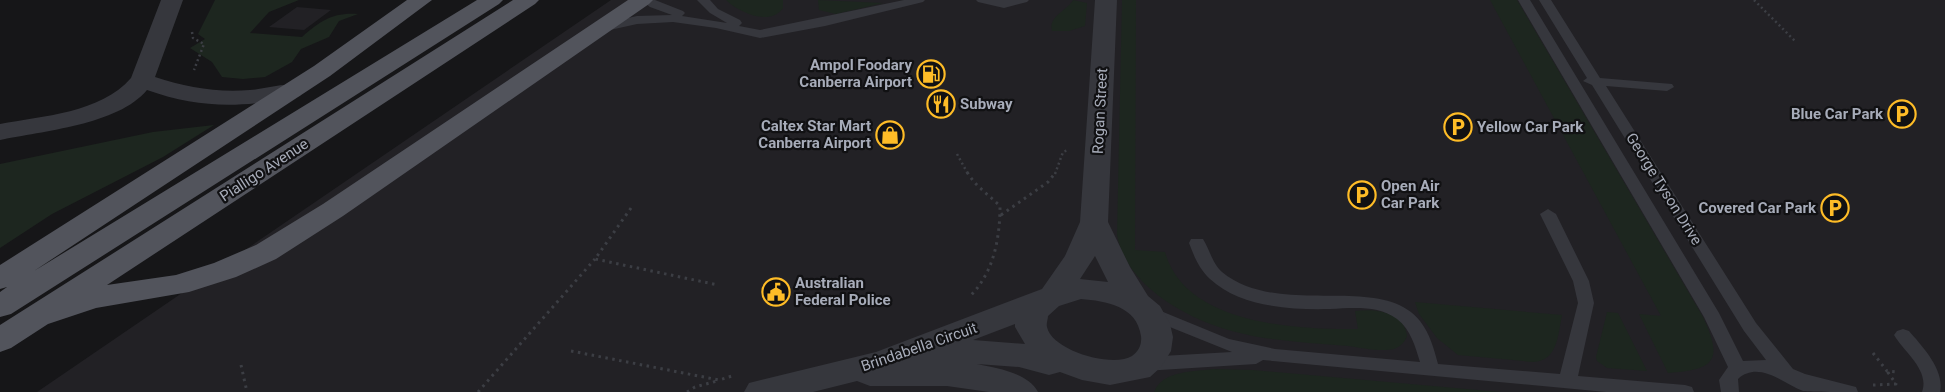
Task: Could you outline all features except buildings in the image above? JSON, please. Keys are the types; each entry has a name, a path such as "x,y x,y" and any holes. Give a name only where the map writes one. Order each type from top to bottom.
{"main road":[{"path":"0,279 291,91 421,0"},
{"name":"Pialligo Avenue","path":"0,306 492,0"},
{"name":"Pialligo Avenue","path":"0,340 528,0"},
{"path":"35,317 93,298 178,285 225,270 266,252 332,210 595,30 642,0"}],"street":[{"path":"0,132 89,113 124,98 132,92 142,80 172,0"},
{"name":"Rogan Street","path":"1050,298 1079,258 1094,222 1106,0"},
{"path":"142,80 181,94 213,99 258,97 291,91"},
{"name":"Rogan Street","path":"1094,222 1116,268 1140,306"},
{"path":"882,363 965,352 992,351 1022,354 1057,374 1097,379 1138,375 1154,352 1157,338 1153,323 1140,306 1120,294 1096,289 1071,290 1050,298 1034,314 1030,330 1035,348 1057,374"},
{"name":"Brindabella Circuit","path":"749,383 832,375 882,363 1050,298"},
{"path":"832,375 957,374 995,381 1021,392"}],"lane":[{"path":"647,0 663,8 716,24"},
{"path":"703,0 714,11 760,34 825,22 920,0"},
{"path":"982,0 1004,5 1023,0"},
{"name":"George Tyson Drive","path":"1524,0 1710,312 1738,369"},
{"name":"George Tyson Drive","path":"1545,0 1750,327 1793,377"},
{"path":"595,30 637,20 663,18 750,30"},
{"path":"1571,80 1667,87"},
{"path":"1548,214 1581,281 1586,303 1568,381"},
{"path":"1197,243 1200,255 1210,270 1225,282 1245,292 1275,299 1301,302 1364,302 1387,306 1401,314 1416,329 1432,370"},
{"path":"1140,306 1180,327 1225,344 1275,356 1685,392"},
{"path":"1903,335 1932,376 1934,387 1931,392"},
{"path":"1138,375 1275,356"},
{"path":"1730,392 1728,380 1731,373 1746,367 1766,368 1850,392"},
{"path":"1793,377 1816,392"}],"path":[{"path":"1754,0 1796,42"},
{"path":"192,30 193,38 204,44 194,71 199,77"},
{"path":"957,154 975,186 998,202 1000,215 994,253 987,273 974,293 967,298"},
{"path":"1000,215 1019,199 1049,182 1060,170 1062,160"},
{"path":"478,392 595,259 631,208"},
{"path":"595,259 718,285"},
{"path":"572,351 719,380 749,383"},
{"path":"1874,353 1887,371 1904,372"},
{"path":"241,365 247,392"},
{"path":"687,392 695,387 719,380"}],"shaded area":[{"path":"215,0 299,0 269,12 250,33 302,37 315,26 334,16 358,14 339,21 329,37 301,49 292,62 265,77 243,79 222,77 212,62 190,48 205,39 198,34"},
{"path":"611,0 1945,0 1945,392 37,392"},
{"path":"726,0 783,0 783,8 777,14 770,16 754,16 731,5"},
{"path":"818,0 883,3 836,14 819,10"},
{"path":"1073,0 1087,3 1085,26 1069,31 1052,31 1055,18"},
{"path":"1122,0 1136,0 1135,250 1165,252 1177,276 1195,295 1219,309 1246,318 1305,328 1358,329 1355,311 1371,310 1388,313 1401,322 1405,328 1407,336 1400,346 1389,350 1371,349 1263,338 1229,330 1182,311 1167,302 1140,279 1122,251 1117,235"},
{"path":"1490,0 1517,0 1703,317 1713,344 1711,360 1705,365 1696,369 1668,373 1639,314 1661,316"},
{"path":"297,7 331,10 304,30 269,27"},
{"path":"214,125 163,157 52,214 0,248 0,164 153,132"},
{"path":"1415,302 1562,315 1558,338 1552,352 1548,357 1533,362 1458,355 1437,338 1419,314"},
{"path":"1607,312 1618,313 1647,371 1607,368 1597,361 1596,357"},
{"path":"1213,369 1253,370 1500,392 1154,392 1158,385 1171,376 1179,373"}],"place":[{"name":"Ampol Foodary Canberra Airport","path":"931,74"},
{"name":"Subway","path":"941,104"},
{"name":"Blue Car Park","path":"1902,114"},
{"name":"Yellow Car Park","path":"1458,127"},
{"name":"Caltex Star Mart Canberra Airport","path":"890,135"},
{"name":"Open Air Car Park","path":"1362,195"},
{"name":"Covered Car Park","path":"1835,208"},
{"name":"Australian Federal Police","path":"776,292"}]}
